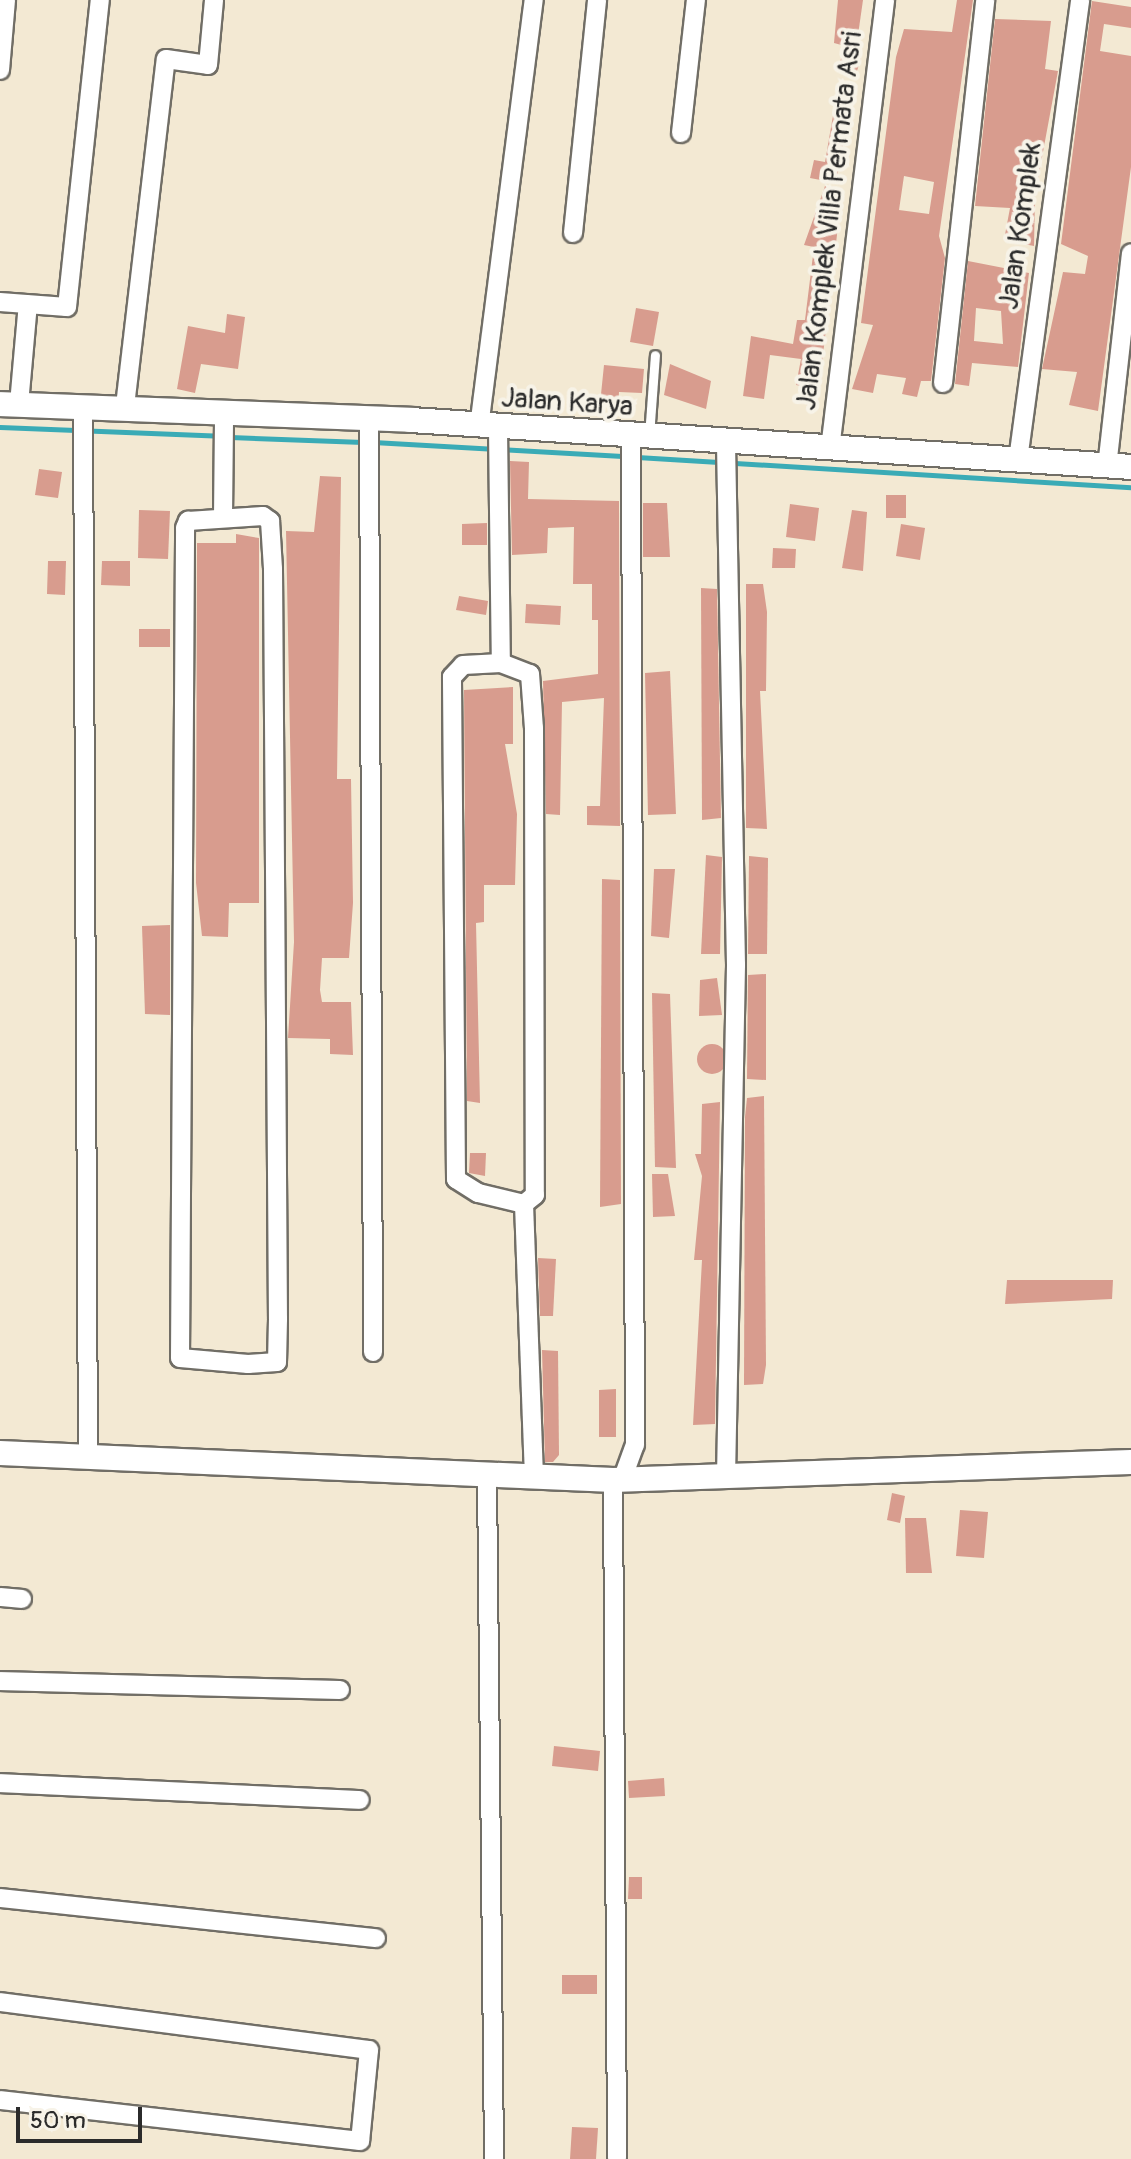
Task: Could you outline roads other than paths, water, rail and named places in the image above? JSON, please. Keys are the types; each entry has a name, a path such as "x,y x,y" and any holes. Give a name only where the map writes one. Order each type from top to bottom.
{"street":[{"path":"0,70 6,0"},
{"path":"0,302 67,307 100,0"},
{"path":"125,406 166,59 208,65 214,0"},
{"path":"501,663 493,437 534,0"},
{"path":"573,233 597,0"},
{"path":"681,133 696,0"},
{"name":"Jalan Komplek Villa Permata Asri","path":"830,449 885,0"},
{"path":"943,383 985,0"},
{"name":"Jalan Komplek","path":"1018,460 1080,0"},
{"path":"1119,467 1131,253"},
{"path":"10,404 28,304"},
{"name":"Jalan Karya","path":"10,404 84,413 125,406 223,419 369,419 493,437 635,447 830,449 1119,467"},
{"path":"84,413 88,1457"},
{"path":"223,419 223,517"},
{"path":"369,419 373,1352"},
{"path":"617,2158 617,1480 635,1445 635,447"},
{"path":"726,1477 736,965 727,449"},
{"path":"223,517 270,521 273,569 277,1362 248,1364 180,1358 185,528 188,521 223,517"},
{"path":"501,663 530,674 534,728 535,1195 524,1204 478,1193 456,1179 452,677 463,665 501,663"},
{"path":"524,1204 534,1478"},
{"path":"0,1453 487,1477 617,1480 1131,1462"},
{"path":"487,1477 494,2159"},
{"path":"0,1597 22,1599"},
{"path":"0,1681 340,1690"},
{"path":"0,1783 360,1800"},
{"path":"0,1898 376,1938"},
{"path":"0,2002 369,2050 360,2141 0,2100"}],"lane":[{"path":"635,447 655,355"}],"waterway":[{"path":"0,427 220,436"},
{"path":"230,437 363,442"},
{"path":"373,442 627,456"},
{"path":"637,457 1131,487"}]}
